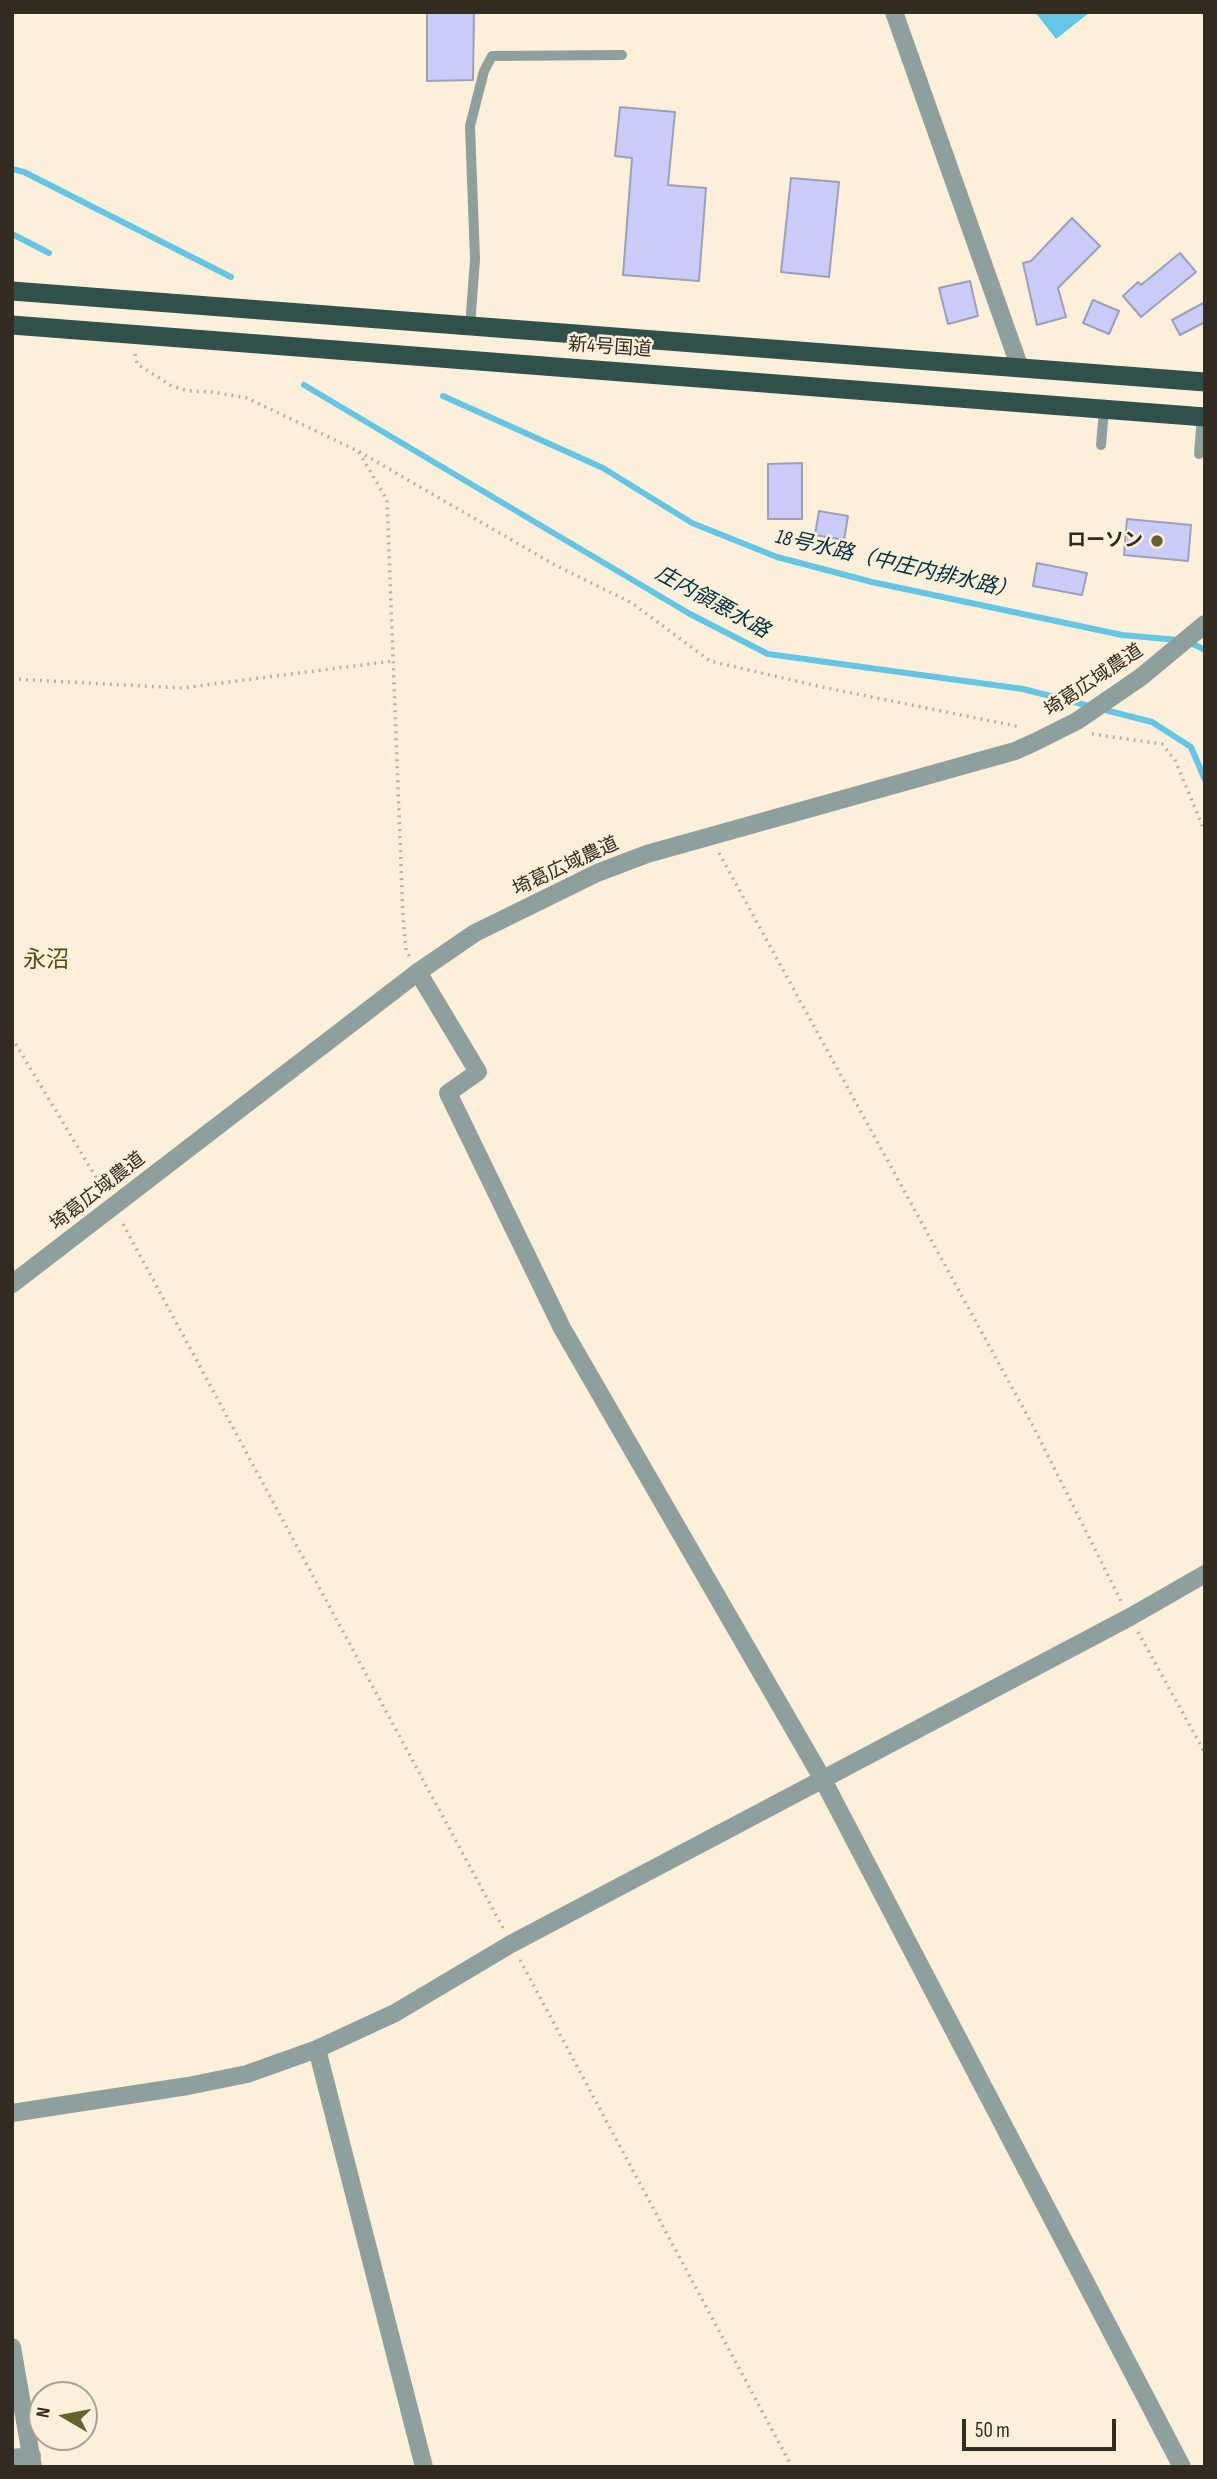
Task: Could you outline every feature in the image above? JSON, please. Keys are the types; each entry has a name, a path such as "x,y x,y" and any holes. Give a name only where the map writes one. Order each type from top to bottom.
{"highway":[{"name":"新4号国道","path":"12,291 1205,382"},
{"name":"新4号国道","path":"12,325 1203,416"}],"street":[{"path":"894,12 1020,368"},
{"name":"埼葛広域農道","path":"12,1284 418,972 475,933 597,873 647,854 1015,751 1072,724 1157,664 1203,626"},
{"path":"418,972 478,1072 448,1093 562,1328 822,1778 1182,2467"},
{"path":"12,2113 188,2086 247,2074 317,2049 395,2013 511,1944 1130,1617 1205,1574"},
{"path":"317,2049 424,2467"},
{"path":"12,2347 33,2461 12,2458"}],"lane":[{"path":"470,327 475,259 470,126 488,63 492,56 622,55"},
{"path":"1101,445 1104,410"},
{"path":"1199,454 1203,416"}],"path":[{"path":"130,334 138,363 172,387 247,398 358,451 555,565 632,603 710,661 822,687 1028,728 1035,742"},
{"path":"358,451 387,500 405,939 406,950 418,972"},
{"path":"12,679 182,688 393,661"},
{"path":"1072,724 1088,734 1162,744 1175,760 1205,832"},
{"path":"711,834 735,883 1032,1424 1130,1617 1205,1753"},
{"path":"12,1038 113,1206 792,2467"}],"water":[{"path":"1035,12 1089,12 1089,13 1056,39"}],"building":[{"path":"427,12 474,12 473,80 427,81"},
{"path":"620,107 675,112 668,185 706,188 699,281 623,275 632,158 615,156"},
{"path":"791,178 839,182 829,277 781,272"},
{"path":"1072,218 1100,246 1058,288 1066,317 1037,325 1023,263 1031,261"},
{"path":"1180,253 1196,272 1141,317 1123,296 1138,282 1141,285"},
{"path":"970,281 978,316 948,324 939,288"},
{"path":"1093,300 1119,311 1109,334 1083,323"},
{"path":"1205,302 1205,322 1180,335 1172,320"},
{"path":"802,463 802,519 768,519 768,464"},
{"path":"819,511 848,516 844,540 815,535"},
{"path":"1127,519 1191,525 1188,561 1124,555"},
{"path":"1037,563 1087,573 1082,595 1033,586"}],"waterway":[{"name":"18号水路（中庄内排水路）","path":"12,169 24,172 231,277"},
{"name":"庄内領悪水路","path":"12,234 49,253"},
{"name":"庄内領悪水路","path":"304,385 690,614 768,654 1023,689 1152,722 1191,747 1205,780"},
{"name":"18号水路（中庄内排水路）","path":"443,396 603,468 692,523 777,557 872,582 1122,635 1178,640"},
{"name":"18号水路（中庄内排水路）","path":"1189,642 1205,650"}],"place":[{"name":"ローソン","path":"1157,541"}],"district":[{"name":"永沼","path":"46,961"}]}
